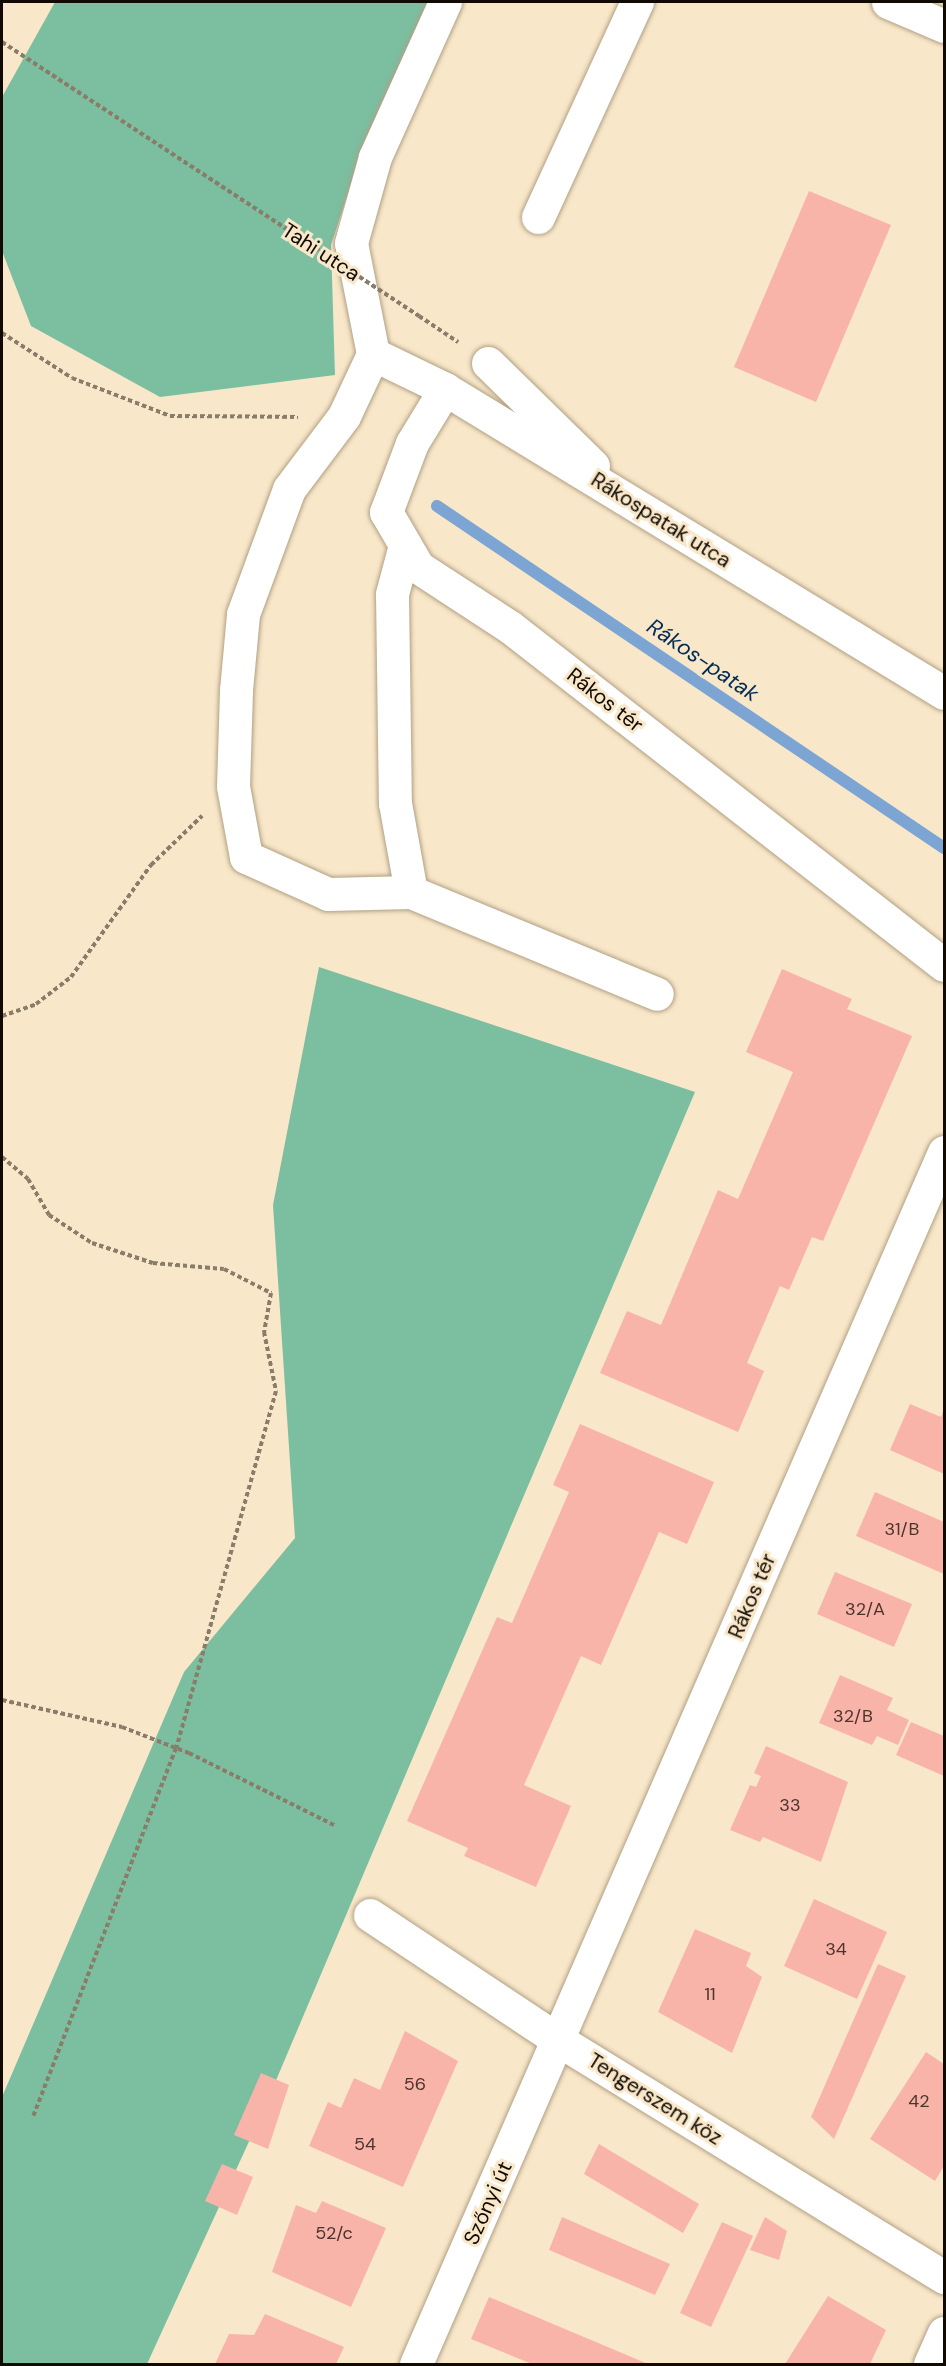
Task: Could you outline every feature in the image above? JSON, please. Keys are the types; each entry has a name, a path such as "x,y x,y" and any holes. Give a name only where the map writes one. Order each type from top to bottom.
{"street":[{"path":"445,2 375,157 351,243 373,354 344,416 290,489 243,614 233,786 246,857 328,894 411,892 657,994"},
{"path":"538,217 637,2"},
{"path":"888,2 945,26"},
{"name":"Rákospatak utca","path":"373,354 445,389 617,491 945,693"},
{"path":"488,363 617,491"},
{"name":"Rákos tér","path":"445,389 412,443 386,512 418,567 510,627 945,964"},
{"path":"405,545 392,594 395,803 411,892"},
{"name":"Rákos tér","path":"560,2041 945,1152"},
{"name":"Tengerszem köz","path":"370,1915 560,2041 945,2277"},
{"name":"Szőnyi út","path":"416,2364 560,2041"},
{"path":"930,2364 945,2333"}],"path":[{"name":"Tahi utca","path":"2,42 488,363"},
{"path":"2,333 72,378 170,416 344,416"},
{"path":"2,1016 36,1004 71,977 151,865 233,786"},
{"path":"2,1157 28,1179 49,1215 92,1243 153,1263 224,1269 271,1293 264,1332 276,1391 176,1748 33,2116"},
{"path":"2,1700 122,1727 176,1748 336,1826"}],"green space":[{"path":"55,2 431,2 350,187 331,245 335,375 160,397 31,326 2,251 2,97"},
{"path":"319,967 695,1092 263,2111 147,2364 2,2364 2,2097 184,1672 295,1538 273,1205"}],"building":[{"path":"809,191 891,225 816,402 734,367"},
{"path":"782,969 852,999 847,1009 912,1036 823,1241 812,1237 789,1290 780,1286 747,1363 764,1371 738,1432 600,1373 627,1311 661,1325 718,1190 738,1199 793,1072 746,1052"},
{"path":"910,1404 941,1417 944,1408 944,1474 890,1450"},
{"path":"580,1424 714,1482 687,1544 659,1532 601,1665 581,1656 524,1785 571,1806 536,1887 464,1856 468,1848 407,1821 497,1617 512,1623 569,1492 553,1485"},
{"path":"875,1492 944,1522 944,1574 856,1536"},
{"path":"835,1572 912,1604 894,1647 817,1614"},
{"path":"840,1675 893,1698 887,1710 909,1720 898,1745 877,1736 872,1745 819,1723"},
{"path":"911,1722 944,1736 944,1776 896,1755"},
{"path":"766,1746 848,1782 821,1862 763,1837 760,1842 730,1830 750,1785 756,1787 761,1776 754,1773"},
{"path":"814,1899 887,1932 857,1999 784,1966"},
{"path":"695,1929 751,1953 746,1966 762,1977 732,2053 658,2012"},
{"path":"878,1964 906,1976 834,2139 811,2117"},
{"path":"405,2031 458,2061 403,2187 309,2146 328,2102 341,2108 354,2078 380,2090"},
{"path":"926,2052 944,2064 944,2166 935,2181 870,2139"},
{"path":"261,2073 289,2085 268,2149 234,2135"},
{"path":"599,2144 699,2204 683,2233 584,2174"},
{"path":"222,2164 253,2177 237,2215 205,2201"},
{"path":"322,2201 386,2228 351,2307 272,2272 296,2205 316,2213"},
{"path":"562,2217 670,2264 655,2295 549,2250"},
{"path":"765,2217 787,2231 779,2260 750,2250"},
{"path":"722,2222 753,2236 711,2327 680,2313"},
{"path":"828,2296 886,2330 870,2364 785,2364"},
{"path":"489,2297 648,2364 532,2364 471,2339"},
{"path":"265,2314 344,2347 336,2364 215,2364 229,2334 254,2335"}],"waterway":[{"name":"Rákos-patak","path":"437,506 944,848"}]}
